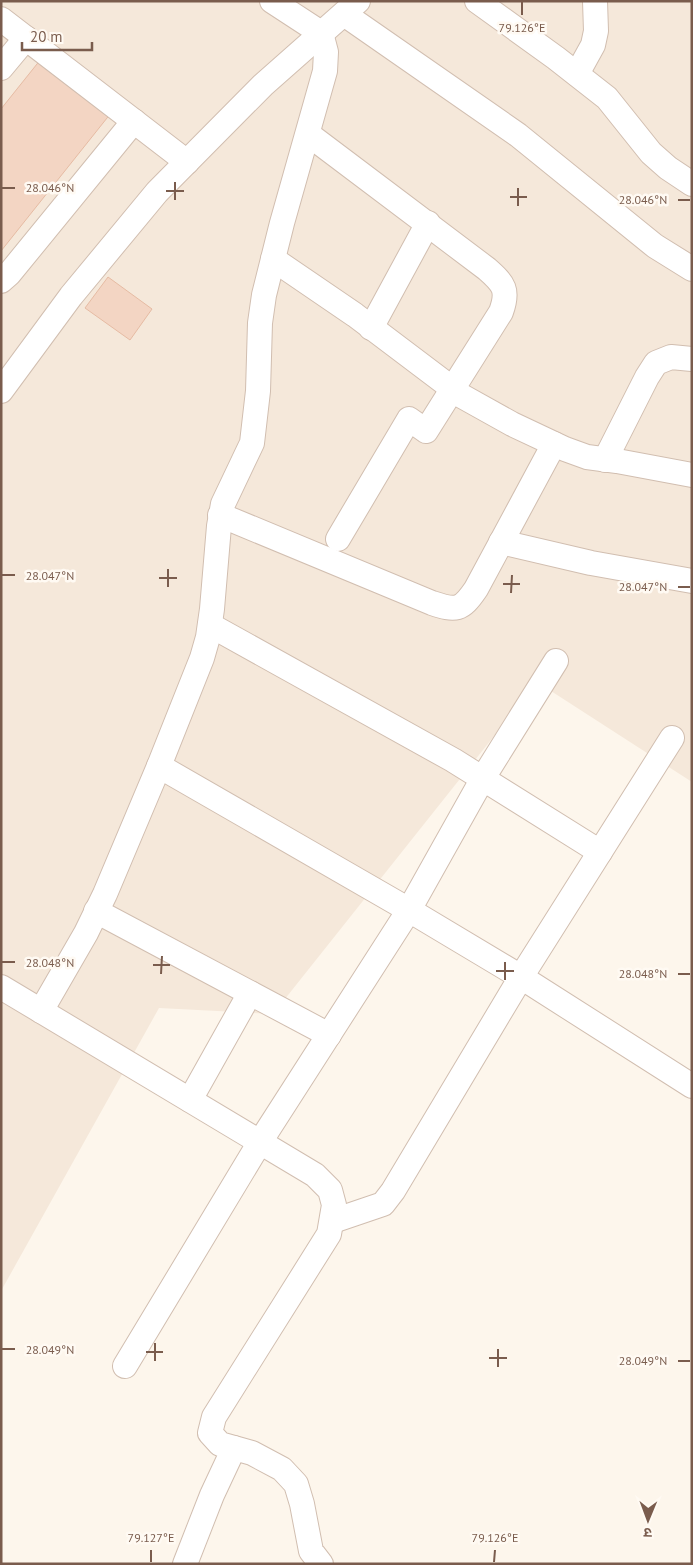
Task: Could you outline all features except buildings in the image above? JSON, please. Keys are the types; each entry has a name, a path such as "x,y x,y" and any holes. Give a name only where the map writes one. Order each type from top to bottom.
{"street":[{"path":"42,1011 86,933 105,894 202,658 210,625 220,515 223,504 252,443 258,391 260,323 264,295 325,72 326,52 321,33 272,1"},
{"path":"477,1 607,98 651,153 668,168 692,184"},
{"path":"577,74 593,45 596,31 595,1"},
{"path":"1,391 118,237 157,192 239,108 351,8 518,135 654,246 692,269"},
{"path":"1,18 188,162"},
{"path":"1,68 26,38"},
{"path":"1,281 9,274 134,121"},
{"path":"308,134 428,223 496,277 503,286 506,298 501,312 426,431 409,419 338,539"},
{"path":"371,328 428,223"},
{"path":"273,259 371,328 451,390 504,420 554,444 587,457 692,476"},
{"path":"605,460 656,363 672,357 692,359"},
{"path":"220,515 432,603 447,608 458,608 467,603 554,444"},
{"path":"501,542 591,563 692,581"},
{"path":"210,625 483,778 600,852"},
{"path":"125,1366 260,1142 409,910 483,778 556,661"},
{"path":"333,1221 383,1204 393,1191 521,977 672,738"},
{"path":"159,766 521,977 692,1086"},
{"path":"96,912 329,1035"},
{"path":"1,987 315,1175 330,1190 334,1205 333,1221 329,1234 214,1417 210,1433 220,1444 252,1453 282,1469 296,1484 311,1551 321,1564"},
{"path":"190,1100 250,993"},
{"path":"185,1564 212,1495 234,1448"}],"shaded area":[{"path":"1,1 692,1 692,782 537,682 273,1014 159,1008 1,1291"}]}
